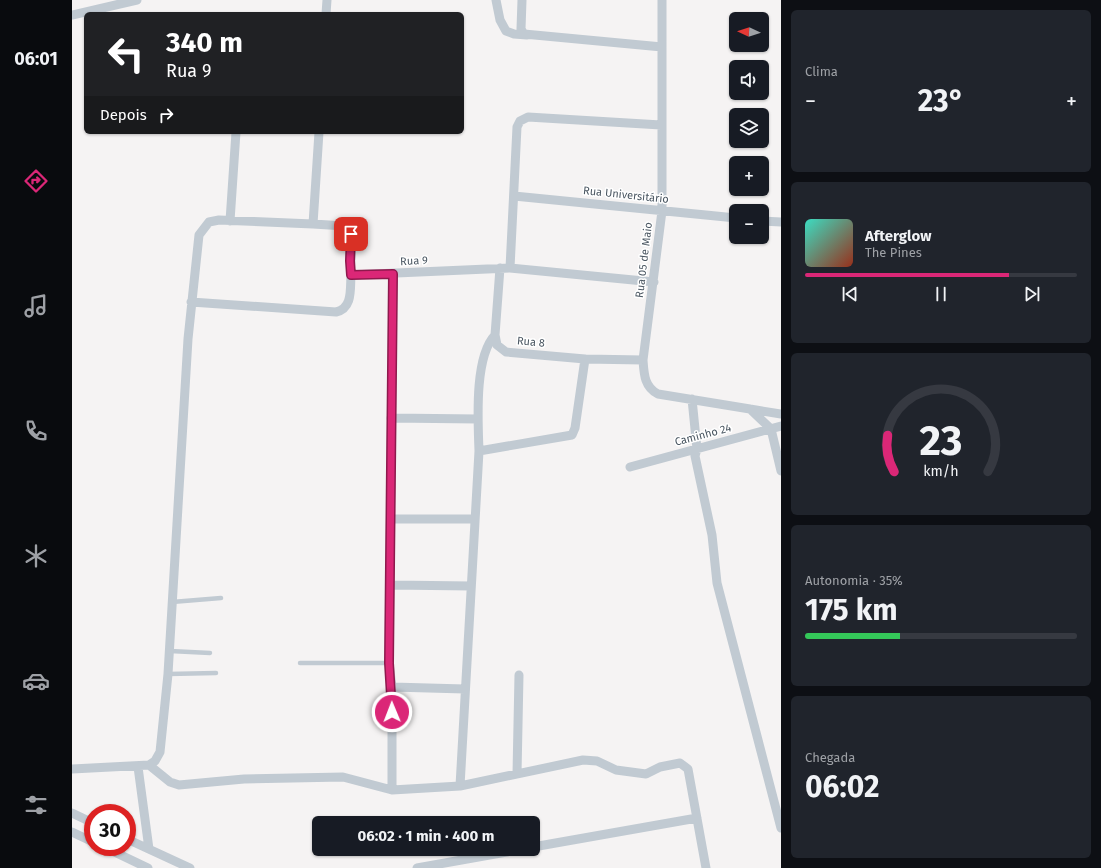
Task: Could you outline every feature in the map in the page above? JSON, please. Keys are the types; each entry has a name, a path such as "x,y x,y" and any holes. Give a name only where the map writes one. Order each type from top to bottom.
{"street":[{"path":"85,12 137,0"},
{"path":"326,12 327,0"},
{"path":"496,0 500,20 506,31 514,34 662,47"},
{"path":"522,0 521,29 527,35"},
{"name":"Rua 05 de Maio","path":"662,0 662,211 643,360 646,381 653,392 692,400 781,414"},
{"path":"72,15 84,12"},
{"path":"460,786 479,451 478,419 482,365 485,351 490,340 495,335 505,268 514,196 517,127 523,119 528,117 661,125"},
{"path":"230,221 236,134"},
{"path":"313,224 319,134"},
{"name":"Rua Universitário","path":"514,196 729,217"},
{"path":"72,769 149,765 155,761 160,752 170,651 191,302 199,236 202,230 209,222 219,220 345,226 349,229 351,234 351,275 349,303 345,308 336,312 191,302"},
{"path":"769,221 781,222"},
{"name":"Rua 9","path":"351,275 505,268 654,282"},
{"path":"392,790 392,687 389,663 393,274"},
{"name":"Rua 8","path":"495,335 497,345 506,352 586,359 643,360"},
{"path":"485,351 506,352"},
{"path":"479,451 572,435 575,428 586,359"},
{"path":"692,400 697,449 695,456 712,535 717,583 781,828"},
{"path":"750,409 772,428 781,472"},
{"path":"391,418 478,419"},
{"name":"Caminho 24","path":"630,467 781,426"},
{"path":"391,519 475,518"},
{"path":"391,585 471,586"},
{"path":"517,774 519,675"},
{"path":"392,687 465,689"},
{"path":"149,765 170,782 179,785 244,779 343,777 392,790 460,786 583,760 597,761 616,770 646,774 660,767 680,763 688,768 706,868"},
{"path":"138,766 149,849"},
{"path":"72,813 84,819"},
{"path":"540,846 697,818"},
{"path":"72,832 84,838"},
{"path":"136,843 190,868"},
{"path":"123,856 148,868"},
{"path":"417,868 484,856"}],"lane":[{"path":"172,602 221,598"},
{"path":"170,651 210,653"},
{"path":"300,663 389,663"},
{"path":"168,674 216,673"}],"route":[{"path":"351,234 351,275 393,274 391,600 389,663 392,687 392,712"}]}
